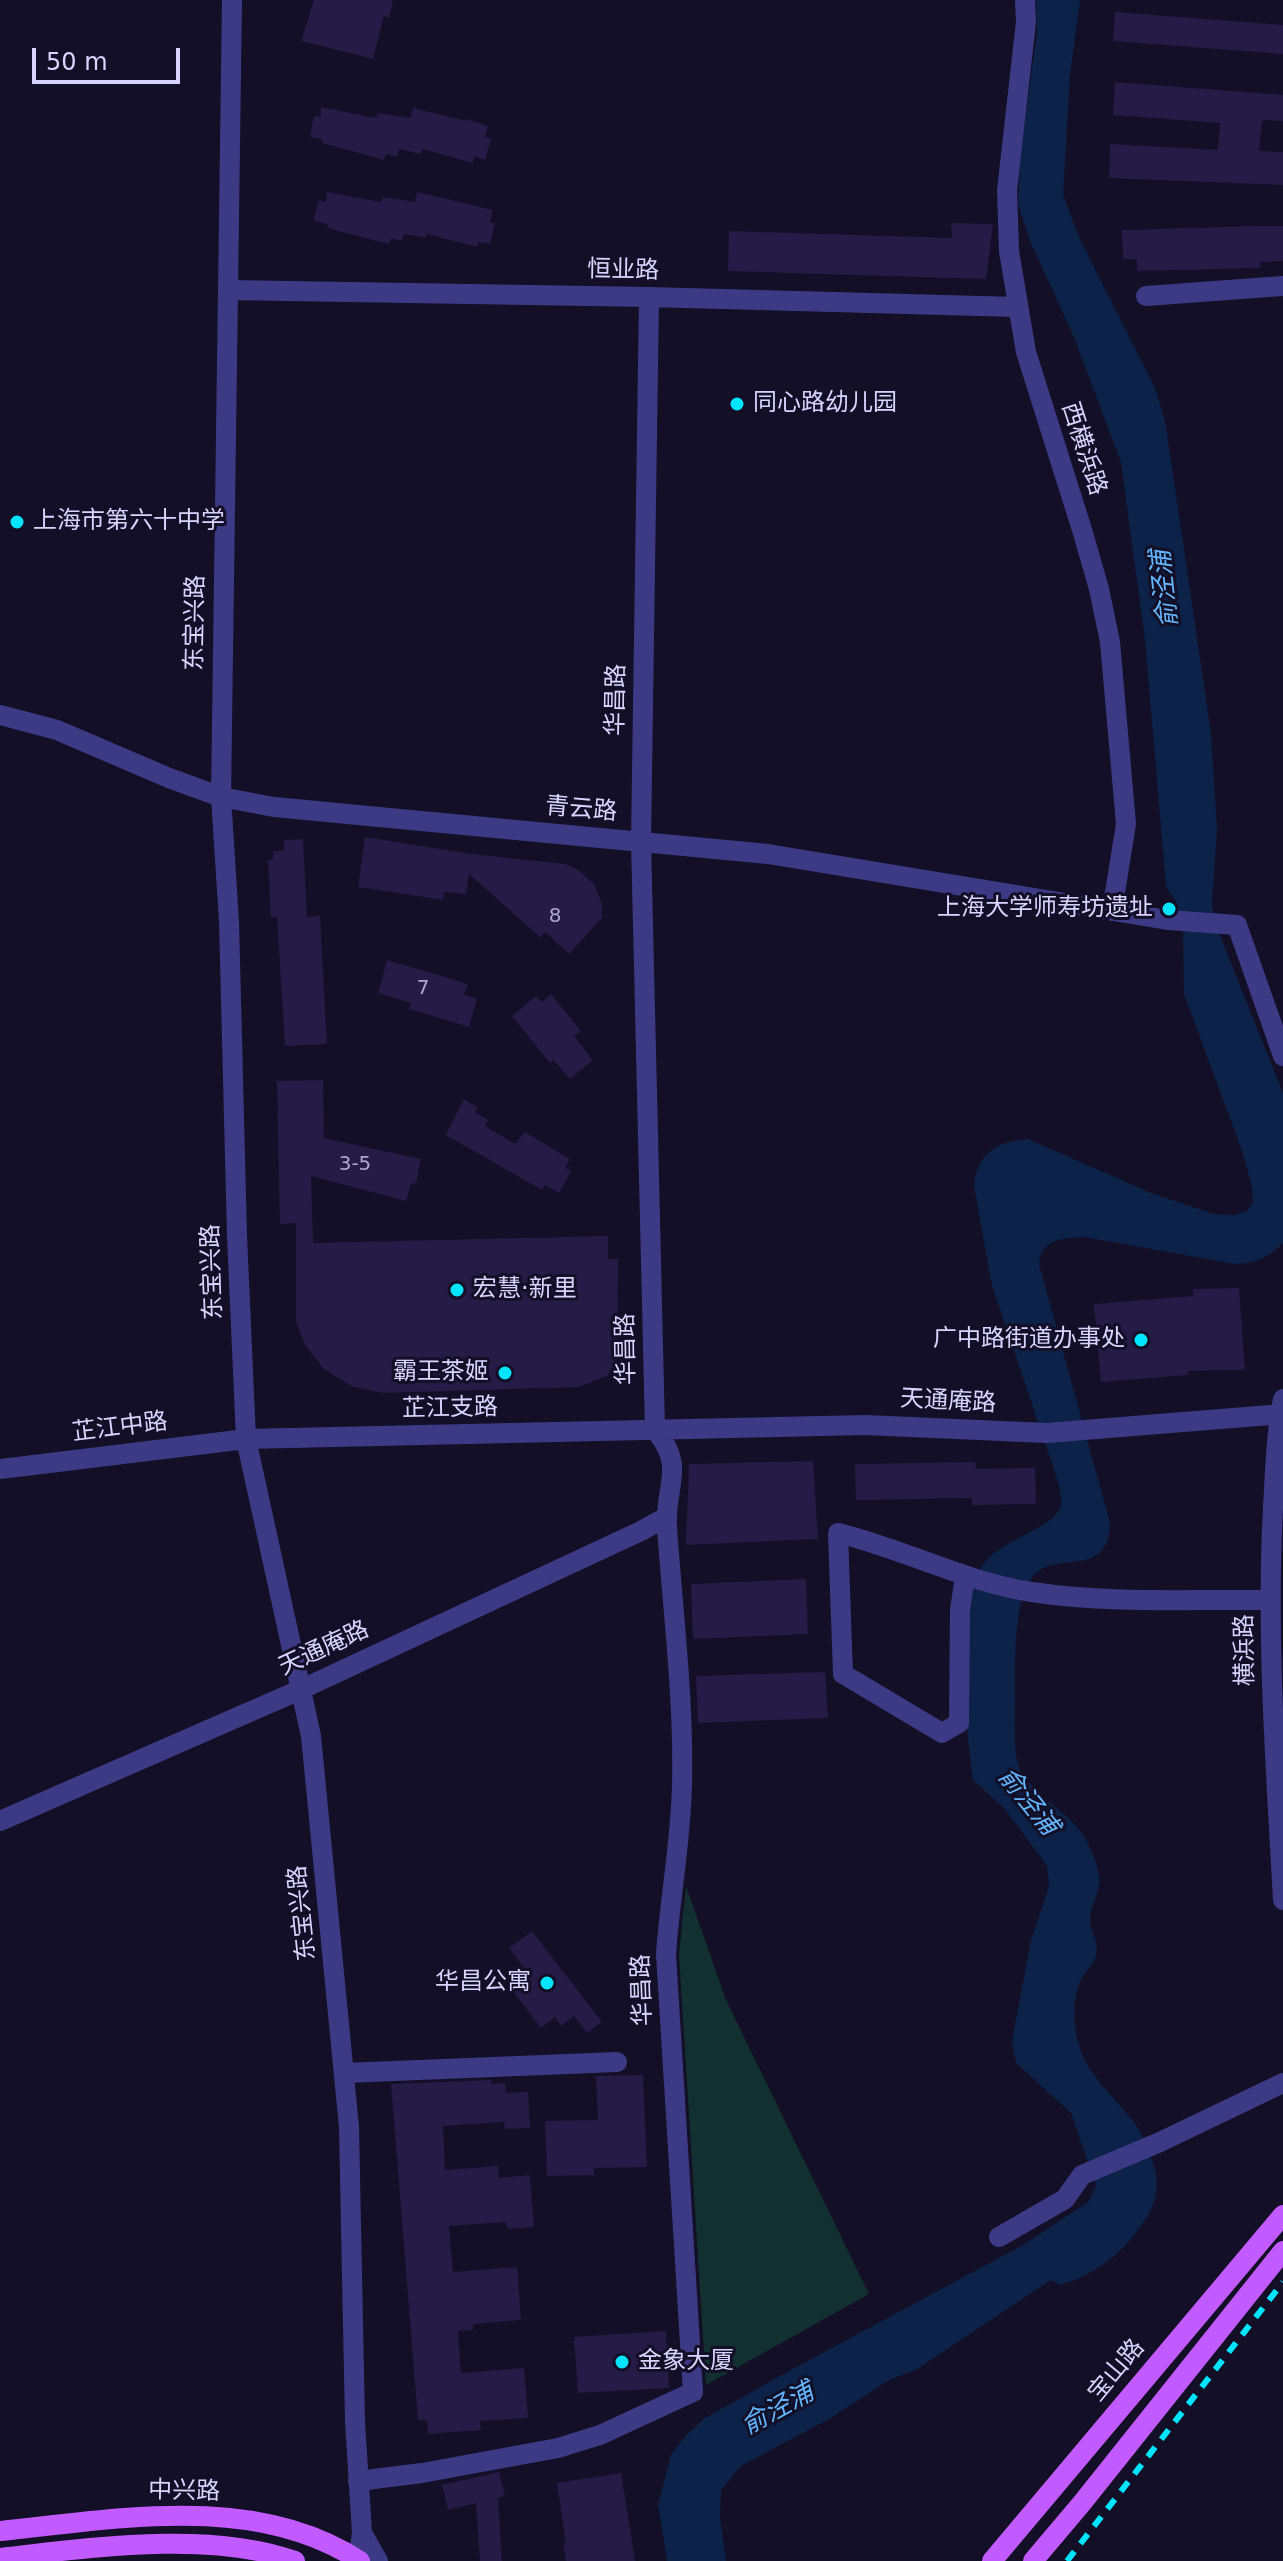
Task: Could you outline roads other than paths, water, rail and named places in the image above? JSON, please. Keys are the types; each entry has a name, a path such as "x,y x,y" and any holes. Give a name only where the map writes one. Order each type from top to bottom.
{"main road":[{"name":"宝山路","path":"992,2561 1283,2215"},
{"path":"1033,2561 1283,2251"},
{"name":"中兴路","path":"0,2531 159,2516 233,2519 313,2535 364,2561"},
{"path":"0,2558 158,2545 229,2547 295,2561"}],"street":[{"name":"东宝兴路","path":"232,0 221,797 229,921 246,1439 311,1736 349,2127 358,2481 364,2561"},
{"name":"西横浜路","path":"1025,0 1026,22 1007,190 1009,251 1026,352 1099,589 1110,642 1126,824 1112,911"},
{"path":"1146,296 1283,286"},
{"name":"恒业路","path":"228,290 1017,307"},
{"name":"华昌路","path":"358,2481 422,2473 558,2448 600,2435 693,2392 666,1954 680,1833 682,1781 679,1687 666,1517 673,1461 667,1444 655,1430 641,841 649,297"},
{"name":"青云路","path":"0,715 57,730 221,797 274,807 641,841 828,863 1168,920 1232,924 1283,1056"},
{"name":"天通庵路","path":"655,1430 865,1425 1047,1433 1282,1409"},
{"name":"横浜路","path":"1282,1409 1271,1551 1271,1600 1283,1900"},
{"name":"芷江支路","path":"246,1439 655,1430"},
{"name":"芷江中路","path":"0,1469 246,1439"},
{"name":"天通庵路","path":"0,1821 302,1689 666,1517"},
{"path":"969,1577 960,1610 959,1723 942,1733 843,1674 838,1533 880,1544 969,1577 1031,1592 1113,1598 1271,1600"},
{"path":"344,2073 617,2062"},
{"path":"999,2237 1065,2199 1082,2175 1160,2142 1283,2083"}],"water":[{"name":"俞泾浦","path":"1036,0 1080,0 1070,75 1063,195 1079,237 1155,388 1165,420 1211,733 1217,829 1212,904 1218,931 1283,1093 1283,1243 1272,1252 1255,1261 1235,1264 1084,1237 1061,1239 1049,1245 1044,1249 1039,1264 1110,1523 1107,1541 1100,1552 1090,1558 1041,1570 1025,1590 1015,1653 1016,1757 1028,1781 1080,1831 1096,1862 1099,1885 1090,1921 1097,1950 1095,1959 1079,1983 1074,2008 1076,2033 1088,2065 1141,2133 1155,2168 1156,2196 1138,2230 1104,2264 1060,2285 1051,2280 916,2370 889,2380 831,2418 741,2466 721,2490 720,2517 726,2561 667,2561 658,2504 671,2455 685,2436 705,2418 1023,2245 1088,2202 1096,2186 1071,2113 1016,2063 1012,2041 1031,1940 1049,1887 1047,1866 1005,1809 973,1780 970,1757 964,1672 967,1614 973,1589 981,1568 989,1558 1048,1521 1061,1505 1058,1481 992,1286 974,1186 979,1165 998,1146 1028,1139 1151,1193 1214,1214 1234,1215 1247,1211 1253,1202 1241,1148 1184,994 1183,931 1177,904 1166,886 1145,640 1121,462 1073,335 1030,241 1018,204 1020,157 1037,32"}],"railway":[{"path":"1067,2561 1283,2282"}],"place":[{"name":"同心路幼儿园","path":"737,404"},
{"name":"上海市第六十中学","path":"17,522"},
{"name":"上海大学师寿坊遗址","path":"1169,909"},
{"name":"宏慧·新里","path":"457,1290"},
{"name":"广中路街道办事处","path":"1141,1340"},
{"name":"霸王茶姬","path":"505,1373"},
{"name":"华昌公寓","path":"547,1983"},
{"name":"金象大厦","path":"622,2362"}]}
